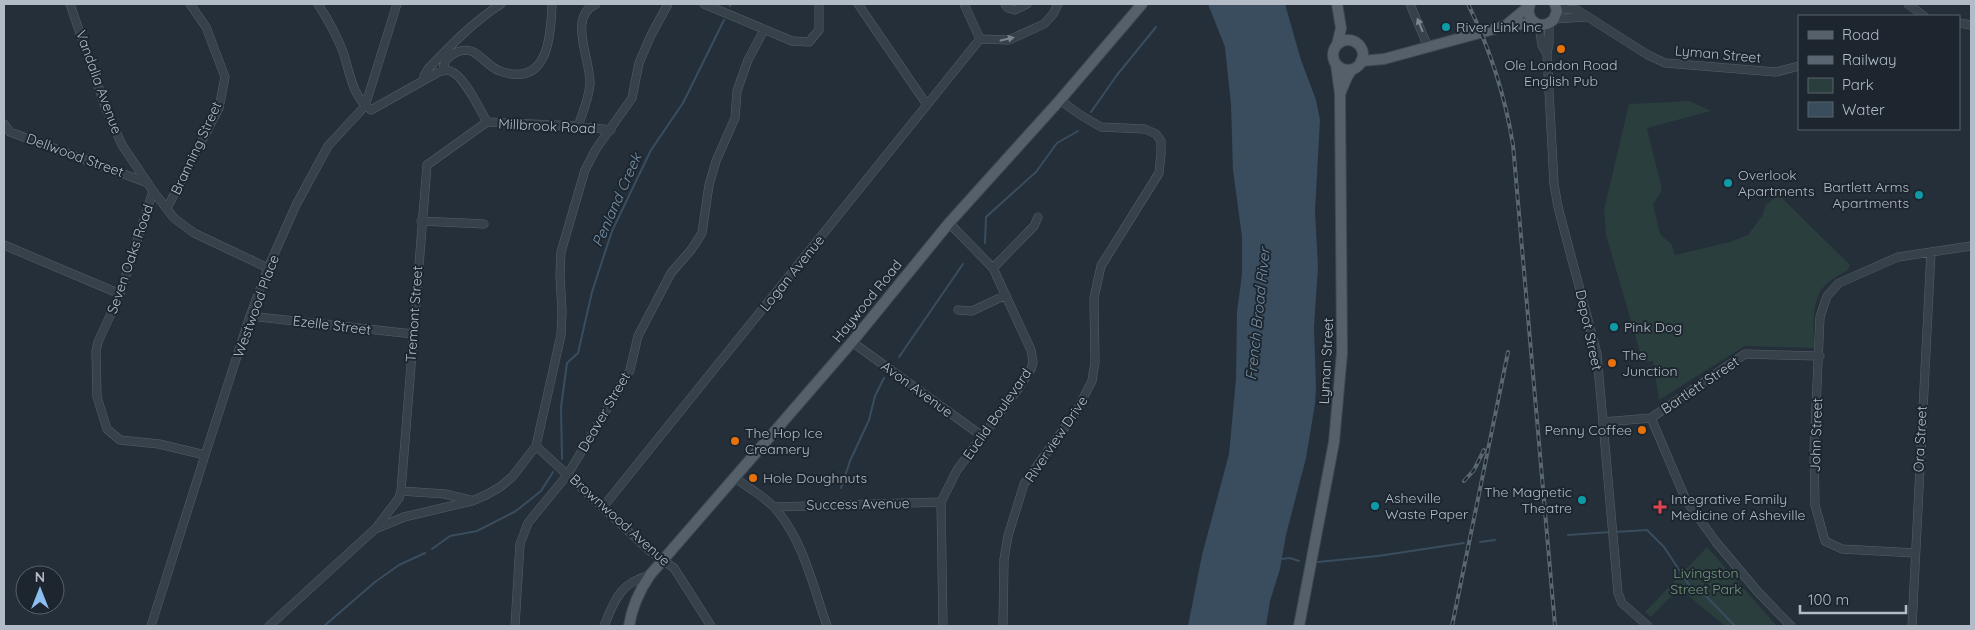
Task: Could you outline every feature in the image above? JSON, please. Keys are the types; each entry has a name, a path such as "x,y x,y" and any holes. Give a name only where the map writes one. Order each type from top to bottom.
{"main road":[{"name":"Haywood Road","path":"630,626 632,612 638,596 650,575 852,342 949,223 1060,100 1142,4"},
{"path":"1337,4 1341,28 1333,56 1336,64 1342,69 1352,69 1362,61 1396,56 1505,26 1512,27 1529,22 1544,22"},
{"path":"1342,4 1347,28 1362,52 1362,61"},
{"path":"1505,26 1530,5"},
{"path":"1530,5 1529,15 1544,22"},
{"path":"1544,22 1556,5"},
{"path":"1337,45 1344,41 1355,43 1374,53 1396,56"},
{"name":"Lyman Street","path":"1298,626 1334,442 1342,353 1340,94 1336,64"},
{"name":"Lyman Street","path":"1340,94 1352,69"}],"street":[{"name":"Vandalia Avenue","path":"70,4 106,109 122,145 153,191 174,218 194,233 268,268"},
{"name":"Branning Street","path":"167,208 219,108 225,77 206,27 190,4"},
{"path":"318,4 342,50 356,92 365,106 371,110 443,71 444,63 449,58 455,53 466,50 476,54 499,71 516,74 535,68 547,50 552,4"},
{"name":"Westwood Place","path":"151,626 250,316 268,268 296,205 328,146 365,106 396,4"},
{"path":"426,79 424,76 428,69 464,33 487,13 502,4"},
{"path":"578,126 590,86 581,24 588,8 596,4"},
{"path":"269,626 375,529 404,517 472,500 500,487 512,478 536,446 561,335 561,252 585,170 596,149 632,98 639,62 651,34 668,4"},
{"path":"704,4 792,41 808,42 819,30 819,4"},
{"path":"858,4 927,105"},
{"path":"964,4 980,39 1009,40 1044,24 1058,4"},
{"path":"1005,4 1008,8 1015,10 1027,4"},
{"path":"1410,4 1428,48"},
{"path":"1908,4 1923,15"},
{"name":"Lyman Street","path":"1556,5 1577,10 1648,56 1665,62 1776,72 1798,66"},
{"path":"1544,22 1586,17"},
{"name":"Depot Street","path":"1544,22 1542,45 1547,54 1556,196 1598,354 1619,596 1622,603 1648,626"},
{"name":"Deaver Street","path":"515,626 522,534 539,508 568,474 630,370 638,336 671,273 691,250 702,233 709,186 716,161 736,118 738,91 748,60 764,30"},
{"name":"Logan Avenue","path":"603,507 980,39"},
{"name":"Millbrook Road","path":"443,71 453,72 465,84 487,122 578,126 611,130"},
{"name":"Riverview Drive","path":"1003,626 1004,559 1008,536 1024,484 1076,412 1092,382 1095,362 1094,298 1101,266 1158,173 1161,154 1161,141 1156,134 1145,129 1101,127 1060,100"},
{"name":"Tremont Street","path":"375,529 399,498 401,491 427,165 487,122"},
{"name":"Dellwood Street","path":"4,124 10,132 148,183"},
{"name":"Seven Oaks Road","path":"153,191 120,294 98,342 96,352 96,397 103,422 107,429 120,440 159,444 205,455"},
{"path":"993,268 1034,226 1038,217"},
{"path":"421,222 484,224"},
{"name":"Euclid Boulevard","path":"943,626 941,502 957,470 1018,389 1031,369 1033,362 1031,350 993,268 949,223"},
{"path":"4,245 120,294"},
{"path":"1820,356 1820,317 1827,296 1839,283 1898,257 1971,246"},
{"name":"Ora Street","path":"1912,626 1930,252"},
{"path":"958,310 972,311 1006,295"},
{"name":"Ezelle Street","path":"250,316 413,334"},
{"name":"Avon Avenue","path":"852,342 982,436"},
{"name":"Bartlett Street","path":"1603,422 1651,418 1745,354 1820,356"},
{"name":"John Street","path":"1820,356 1814,452 1814,504 1825,541 1842,549 1915,553"},
{"path":"1651,418 1686,500 1716,542 1758,592 1790,626"},
{"name":"Brownwood Avenue","path":"536,446 650,551 674,568 711,626"},
{"path":"735,478 774,506 796,540 827,626"},
{"path":"401,491 445,494 472,500"},
{"name":"Success Avenue","path":"774,506 941,502"},
{"path":"604,626 612,604 626,586 635,579 650,575"}],"green space":[{"path":"1690,101 1711,111 1647,128 1662,190 1653,205 1660,234 1672,245 1675,255 1730,242 1748,235 1762,216 1766,205 1778,194 1850,265 1848,270 1827,283 1818,295 1814,318 1814,348 1745,346 1659,400 1653,361 1643,362 1606,235 1604,210 1629,104"},
{"name":"Livingston Street Park","path":"1707,547 1777,626 1725,626 1679,588 1651,617 1645,612"}],"water":[{"name":"French Broad River","path":"1208,4 1285,4 1301,60 1316,100 1320,120 1315,211 1318,267 1314,327 1315,404 1306,458 1286,535 1280,569 1270,601 1266,626 1188,626 1202,555 1229,454 1236,379 1237,312 1242,274 1242,237 1233,170 1231,105 1225,47"}],"waterway":[{"name":"Penland Creek","path":"562,459 561,407 567,363 578,353 592,292 612,231 651,150 683,103 724,20"},
{"path":"1091,112 1117,75 1156,27"},
{"path":"985,243 986,217 1036,172 1057,143 1078,131"},
{"path":"899,357 963,264"},
{"path":"841,488 850,461 869,420 875,396 884,378"},
{"name":"Penland Creek","path":"432,549 450,536 477,531 516,511 541,491 553,472"},
{"path":"1615,532 1647,530 1664,547 1689,585 1704,594 1735,626"},
{"path":"1568,535 1611,532"},
{"path":"1480,542 1495,540"},
{"path":"1318,562 1378,556 1464,543"},
{"name":"Penland Creek","path":"324,626 375,582 399,565 425,553"},
{"path":"1281,559 1290,558 1299,561"}],"railway":[{"path":"1468,4 1496,73 1506,108 1513,145 1555,626"},
{"path":"1452,626 1508,352"},
{"path":"1464,481 1474,470 1484,450"}],"place":[{"name":"River Link Inc","path":"1446,27"},
{"name":"Ole London Road English Pub","path":"1561,49"},
{"name":"Overlook Apartments","path":"1728,183"},
{"name":"Bartlett Arms Apartments","path":"1919,195"},
{"name":"Pink Dog","path":"1614,327"},
{"name":"The Junction","path":"1612,363"},
{"name":"Penny Coffee","path":"1642,430"},
{"name":"The Hop Ice Creamery","path":"735,441"},
{"name":"Hole Doughnuts","path":"753,478"},
{"name":"The Magnetic Theatre","path":"1582,500"},
{"name":"Asheville Waste Paper","path":"1375,506"},
{"name":"Integrative Family Medicine of Asheville","path":"1660,507"}]}
